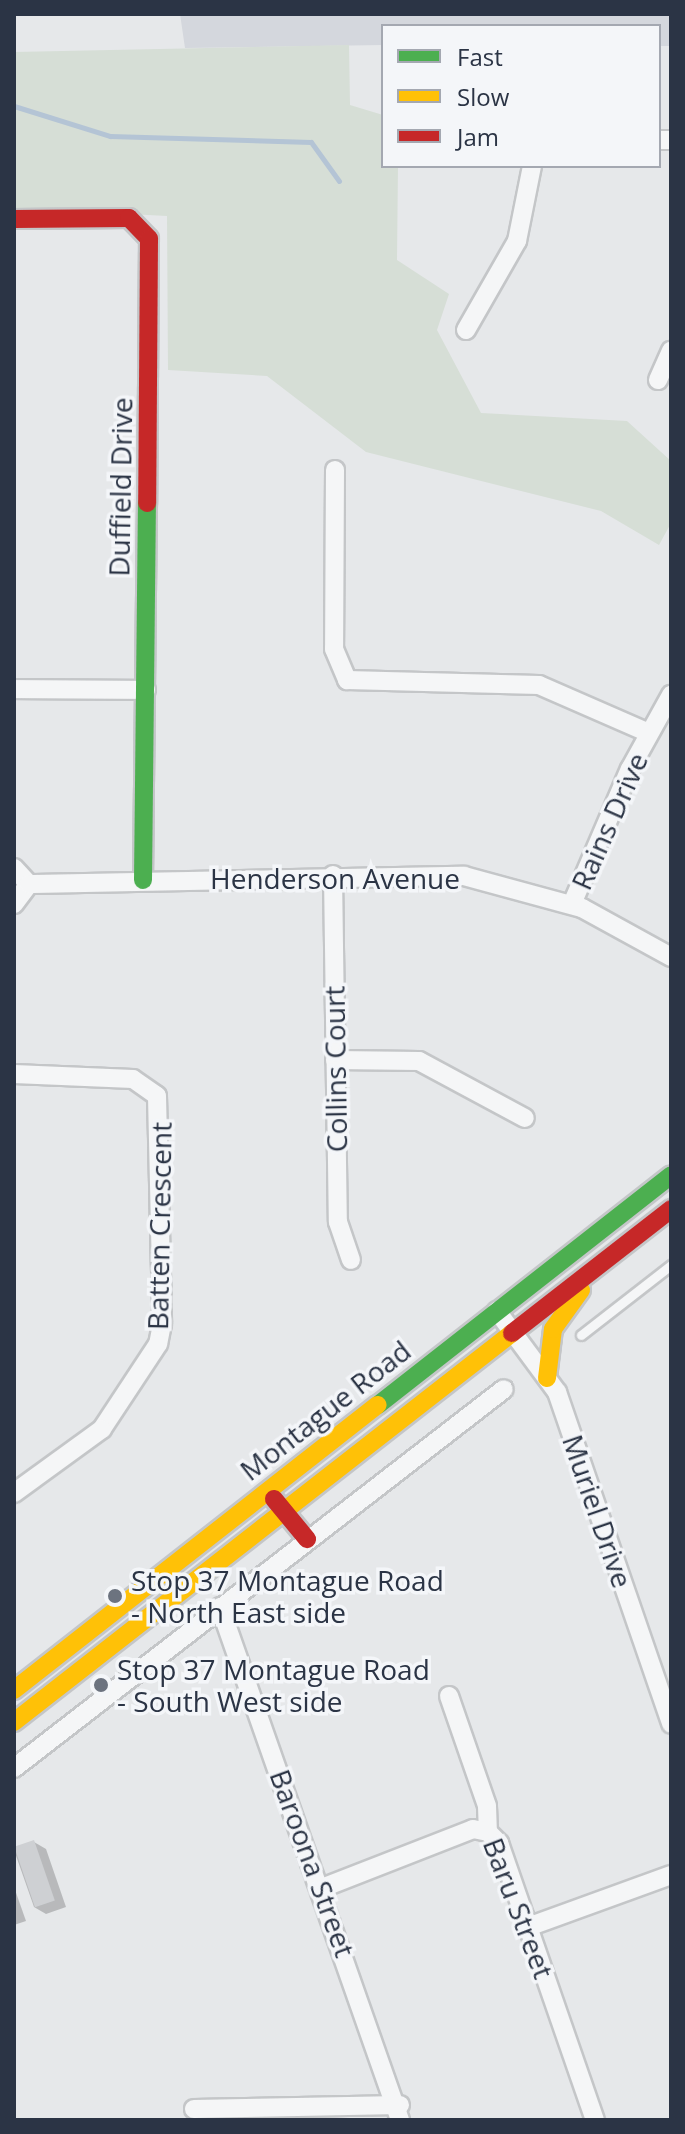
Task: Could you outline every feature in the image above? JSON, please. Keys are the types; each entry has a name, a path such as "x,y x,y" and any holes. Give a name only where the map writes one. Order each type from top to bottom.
{"main road":[{"name":"Duffield Drive","path":"14,219 129,218 149,239 143,880"},
{"name":"Montague Road","path":"14,1690 671,1175"},
{"name":"Montague Road","path":"14,1722 671,1209"},
{"path":"547,1378 544,1358 553,1329 599,1266"},
{"path":"267,1492 307,1539"}],"street":[{"path":"466,330 517,241 532,168"},
{"path":"658,380 671,351"},
{"path":"335,470 334,649 347,680 539,685 649,733"},
{"path":"14,689 146,690"},
{"name":"Rains Drive","path":"572,904 649,733 671,695"},
{"path":"14,868 29,884 14,904"},
{"name":"Henderson Avenue","path":"29,884 333,875 464,876 572,904 671,957"},
{"name":"Collins Court","path":"333,875 338,1222 351,1260"},
{"path":"335,1060 419,1061 525,1118"},
{"name":"Batten Crescent","path":"14,1074 133,1079 157,1096 162,1324 158,1344 102,1429 14,1493"},
{"name":"Muriel Drive","path":"497,1311 547,1378 671,1724"},
{"path":"14,1768 504,1389"},
{"name":"Baroona Street","path":"220,1607 400,2112"},
{"name":"Baru Street","path":"449,1696 487,1806 488,1832 499,1843 595,2120"},
{"path":"322,1888 473,1829 488,1832"},
{"path":"528,1927 671,1875"},
{"path":"194,2109 400,2112"}],"lane":[{"path":"581,1335 671,1265"}],"shaded area":[{"path":"180,14 671,14 671,46 661,46 661,24 381,24 381,45 185,48"},
{"path":"349,45 350,105 381,114 381,168 398,168 397,260 449,294 437,330 481,413 627,421 671,461 671,523 659,545 601,511 366,452 267,376 168,370 167,216 14,208 14,52"}],"building":[{"path":"34,1840 55,1901 35,1907 14,1847"}],"waterway":[{"path":"14,106 110,136 311,142 339,181"}],"traffic: fast":[{"path":"143,880 147,503"},
{"path":"378,1405 671,1175"}],"traffic: slow":[{"path":"547,1378 553,1329 581,1290"},
{"path":"14,1722 512,1333"},
{"path":"14,1690 378,1405"}],"traffic: jam":[{"path":"14,219 129,218 149,239 147,503"},
{"path":"512,1333 671,1209"},
{"path":"274,1499 307,1539"}],"place":[{"name":"Stop 37 Montague Road - North East side","path":"115,1596"},
{"name":"Stop 37 Montague Road - South West side","path":"101,1685"}]}
